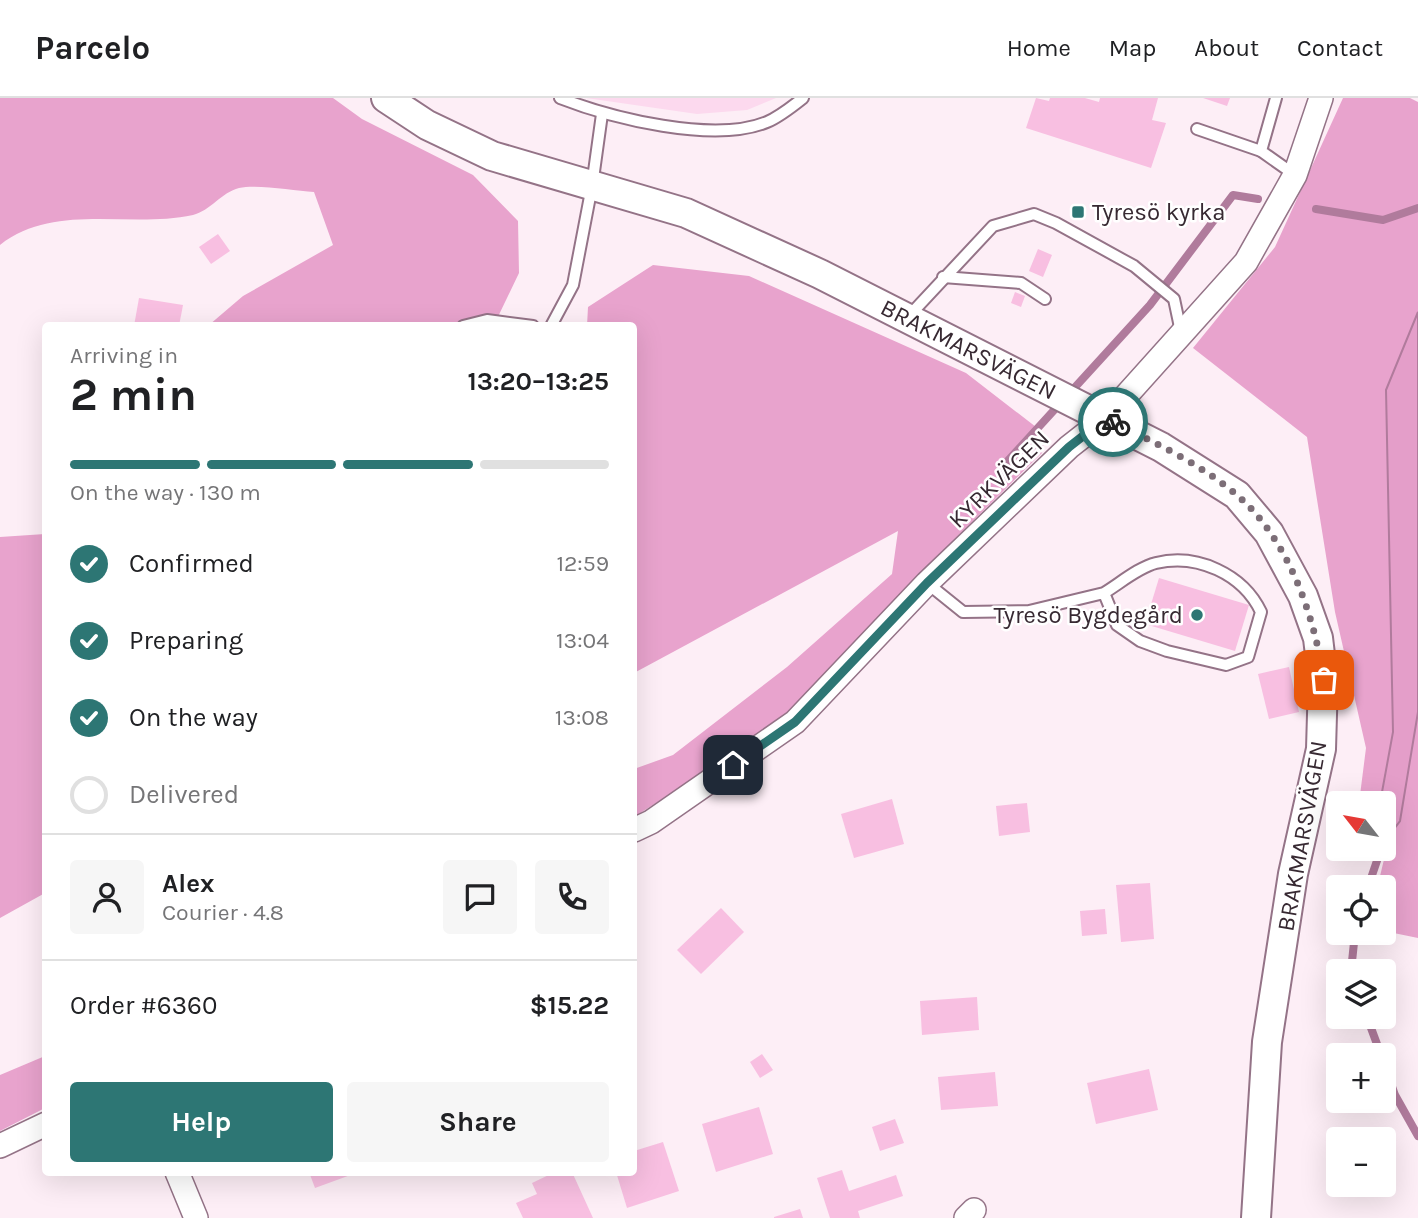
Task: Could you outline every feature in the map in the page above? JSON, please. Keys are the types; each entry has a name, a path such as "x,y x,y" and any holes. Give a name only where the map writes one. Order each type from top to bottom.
{"street":[{"name":"BRAKMARSVÄGEN","path":"386,98 427,125 492,156 686,213 820,274 1161,447 1237,495 1269,533 1303,596 1318,638 1324,680 1321,750 1293,873 1267,1042 1256,1218"},
{"name":"KYRKVÄGEN","path":"637,829 651,822 795,722 927,583 1069,447 1106,418 1246,262 1295,176 1321,98"},
{"path":"0,1146 42,1126"},
{"path":"179,1176 195,1218"}],"lane":[{"path":"560,98 601,114 720,130 767,122 803,98"},
{"path":"1261,151 1276,98"},
{"path":"553,322 573,285 592,186 601,114"},
{"path":"1197,129 1261,151 1295,176"},
{"path":"906,318 993,226 1034,214 1134,266 1171,296 1182,335"},
{"path":"943,277 1021,283 1045,299"},
{"path":"479,322 502,322"},
{"path":"927,583 962,612 1029,611 1104,593 1153,563 1178,560 1212,565 1254,598 1261,612 1248,657 1226,665 1167,652 1140,641 1117,625 1104,593"}],"shaded area":[{"path":"0,98 333,98 362,119 473,175 518,221 519,273 495,322 213,322 243,296 333,245 314,192 266,187 233,190 205,210 193,215 144,220 68,220 21,232 0,245"},
{"path":"586,98 776,98 747,110 697,114"},
{"path":"1343,98 1410,98 1418,102 1418,312 1386,390 1393,732 1382,791 1361,791 1366,748 1335,612 1307,437 1193,348 1275,247"},
{"path":"653,265 749,276 966,373 1045,434 1042,453 918,575 804,700 725,759 637,815 637,768 673,755 787,667 892,574 898,531 637,671 637,322 587,322 588,307"},
{"path":"1418,312 1418,712 1400,821 1396,826 1396,791 1382,791 1393,732 1386,390"},
{"path":"42,534 42,895 0,918 0,537"},
{"path":"1418,712 1418,938 1396,933 1396,875 1380,875 1384,861 1396,861 1396,827 1400,821"},
{"path":"42,1057 42,1110 0,1131 0,1075"}],"building":[{"path":"1036,98 1049,101 1050,98 1085,98 1099,102 1100,98 1158,98 1152,120 1166,123 1151,168 1026,128"},
{"path":"1203,98 1230,98 1227,106"},
{"path":"218,234 230,251 211,264 199,247"},
{"path":"1038,249 1052,255 1043,277 1029,271"},
{"path":"1015,292 1025,296 1021,307 1011,303"},
{"path":"139,298 183,305 180,322 135,322"},
{"name":"Tyresö Bygdegård","path":"1159,578 1249,605 1235,651 1145,624"},
{"path":"1289,667 1299,712 1269,719 1258,674"},
{"path":"892,799 904,844 854,858 841,814"},
{"path":"1027,803 1030,832 999,836 996,806"},
{"path":"1150,883 1154,939 1121,942 1116,885"},
{"path":"721,908 744,932 701,974 677,950"},
{"path":"1105,909 1107,934 1082,936 1080,911"},
{"path":"977,997 979,1030 922,1035 920,1001"},
{"path":"762,1054 773,1070 760,1078 750,1062"},
{"path":"1149,1069 1158,1110 1096,1124 1087,1083"},
{"path":"995,1072 998,1106 941,1110 938,1077"},
{"path":"759,1107 773,1154 716,1172 702,1124"},
{"path":"895,1119 904,1143 880,1151 872,1127"},
{"path":"663,1142 679,1191 627,1208 617,1176 637,1176 637,1150"},
{"path":"842,1170 849,1191 896,1175 903,1196 858,1211 860,1218 830,1218 817,1178"},
{"path":"310,1176 348,1176 315,1188"},
{"path":"547,1176 574,1176 593,1218 523,1218 516,1203 537,1194 532,1183"},
{"path":"800,1209 803,1218 774,1218 774,1217"}],"waterway":[{"path":"1004,465 1150,305 1233,195 1258,199"},
{"path":"1316,209 1383,220 1418,208"},
{"path":"1372,875 1377,861"},
{"path":"1352,959 1354,945"},
{"path":"1371,1029 1377,1043"},
{"path":"1396,1097 1418,1136"}],"way so far":[{"path":"1113,422 1161,447 1237,495 1269,533 1303,596 1318,638 1324,680"}],"place":[{"name":"Tyresö kyrka","path":"1078,212"},
{"name":"Tyresö Bygdegård","path":"1197,615"}],"route":[{"path":"733,765 795,722 927,583 1069,447 1106,418 1113,422"}]}
